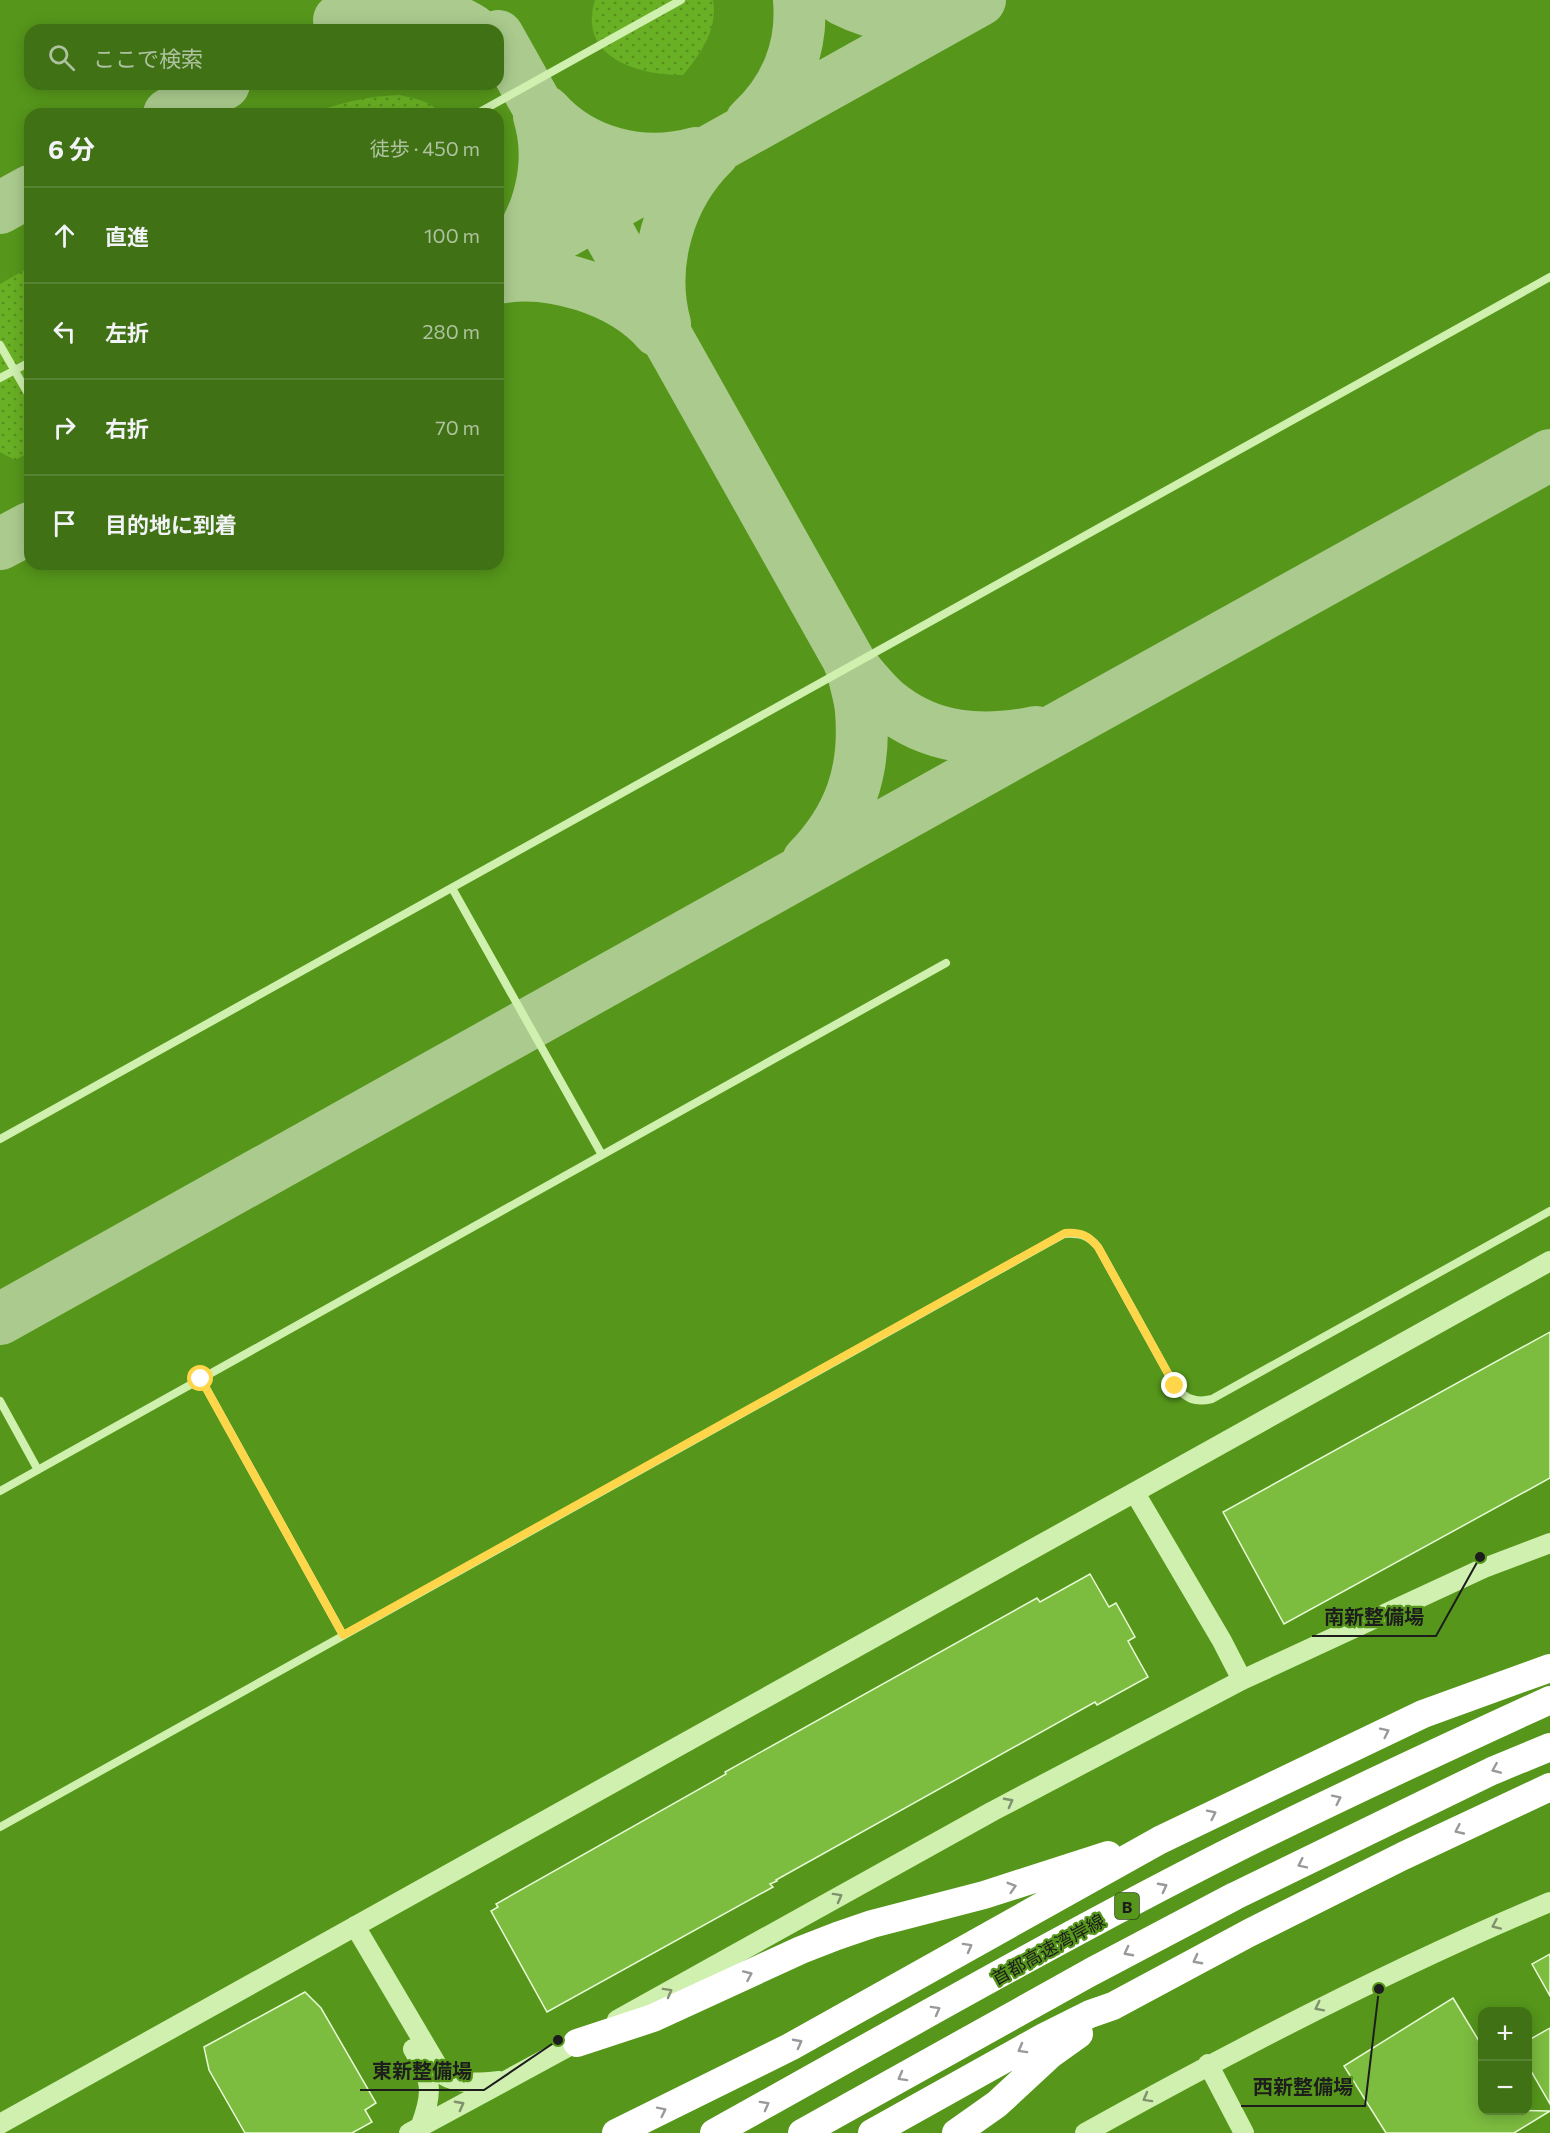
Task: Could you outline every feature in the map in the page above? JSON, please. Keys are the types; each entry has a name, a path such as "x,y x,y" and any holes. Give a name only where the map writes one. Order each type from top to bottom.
{"highway":[{"path":"616,2133 708,2089 842,2019 1160,1840 1423,1714 1550,1668"},
{"name":"首都高速湾岸線","path":"714,2133 1071,1935 1218,1858 1370,1783 1550,1700"},
{"name":"B","path":"802,2133 1091,1972 1235,1896 1492,1771 1550,1747"},
{"path":"873,2132 1044,2037 1090,2014 1113,2006 1259,1928 1403,1856 1550,1787"},
{"path":"577,2043 653,2018 801,1950 837,1936 872,1924 1048,1876 1160,1840"},
{"path":"957,2133 997,2104 1052,2054 1113,2006"},
{"path":"973,2133 997,2104"}],"street":[{"path":"0,2124 1550,1261"},
{"path":"1135,1493 1242,1680"},
{"path":"415,2129 577,2043 993,1811 1242,1680 1484,1568 1550,1543"},
{"path":"1085,2133 1208,2064 1374,1979 1550,1902"},
{"path":"350,1929 443,2075 448,2079 480,2083 507,2080"},
{"path":"350,1929 423,2066 429,2082 429,2099 415,2129"},
{"path":"1208,2064 1244,2133"}],"lane":[{"path":"487,108 681,0"},
{"path":"0,1139 1550,277"},
{"path":"0,345 24,387"},
{"path":"0,378 24,365"},
{"path":"452,888 602,1155"},
{"path":"0,1491 946,963"},
{"path":"0,1827 1065,1233 1090,1237 1098,1247 1175,1386 1189,1400 1201,1402 1212,1399 1550,1211"},
{"path":"201,1379 343,1635"},
{"path":"0,1401 38,1470"}],"green space":[{"path":"595,0 713,0 713,21 702,50 683,75 648,71 631,67 603,49 595,36 592,20"},
{"path":"399,95 427,103 434,108 329,108 376,97"},
{"path":"24,270 24,455 15,460 0,452 0,284"}],"building":[{"path":"1550,1332 1550,1478 1284,1624 1223,1512"},
{"path":"1090,1574 1109,1607 1116,1603 1135,1637 1128,1641 1148,1677 1097,1705 1095,1702 776,1880 770,1884 773,1887 547,2012 491,1911 498,1907 496,1904 726,1774 725,1772 1037,1598 1040,1602"},
{"path":"1550,1954 1550,1996 1532,1964"},
{"path":"305,1992 321,2008 376,2103 365,2110 372,2122 352,2133 245,2133 209,2070 204,2047"},
{"path":"1453,1998 1478,2039 1478,2115 1532,2115 1532,2111 1550,2111 1514,2133 1386,2133 1344,2066"},
{"path":"1550,2028 1550,2104 1532,2073 1532,2038"}],"taxiway":[{"path":"751,122 774,96 790,67 798,34 799,0"},
{"path":"843,0 855,6 895,17 922,18 949,14"},
{"path":"504,266 980,0"},
{"path":"339,20 373,12 407,10 440,16 460,24"},
{"path":"504,47 852,666 861,711 861,754 858,773 845,810 835,828 808,861"},
{"path":"180,108 213,90"},
{"path":"545,111 577,137 595,147 614,153 655,159 696,153"},
{"path":"504,257 523,233 533,215 539,196 545,155 539,116"},
{"path":"665,324 660,278 666,232 685,189 713,153"},
{"path":"0,208 24,194"},
{"path":"504,277 540,276 584,285 625,304 658,331"},
{"path":"0,1319 1550,455"},
{"path":"0,544 24,531"},
{"path":"849,662 886,703 921,725 958,736 996,737 1036,732"}],"place":[{"name":"南新整備場","path":"1480,1557"},
{"name":"西新整備場","path":"1379,1989"},
{"name":"東新整備場","path":"558,2040"}],"route":[{"path":"201,1379 343,1635 1065,1233 1090,1237 1098,1247 1175,1386"}]}
